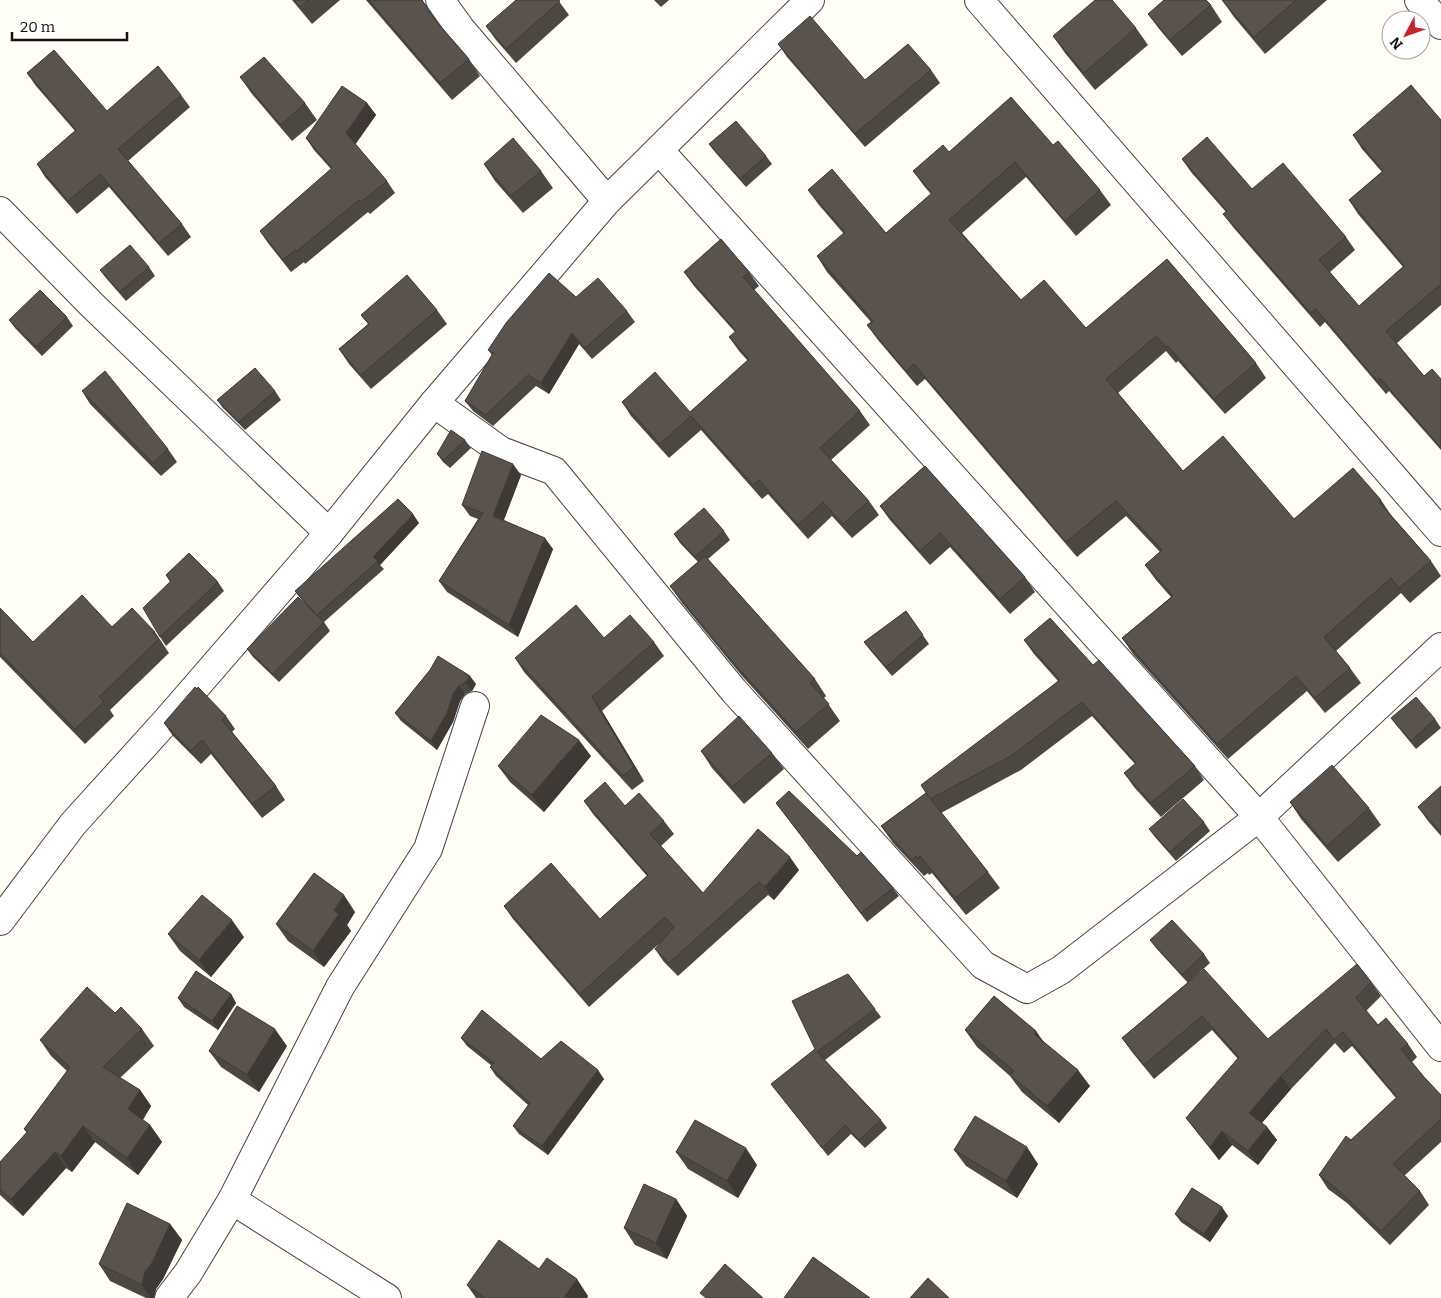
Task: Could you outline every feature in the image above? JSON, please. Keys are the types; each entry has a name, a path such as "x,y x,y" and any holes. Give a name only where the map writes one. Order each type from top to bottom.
{"street":[{"path":"440,0 460,28 607,201"},
{"path":"0,921 73,824 168,719 328,533 434,403 607,201 810,0"},
{"path":"979,0 1441,532"},
{"path":"1419,0 1441,25"},
{"path":"660,150 1259,818 1441,1047"},
{"path":"0,211 92,305 328,533"},
{"path":"434,403 501,451 554,471 734,691 983,965 1027,989 1061,970 1259,818 1441,647"},
{"path":"168,1298 188,1273 232,1200 340,987 428,849 475,706"},
{"path":"232,1200 386,1298"}],"building":[{"path":"294,0 309,0 300,7"},
{"path":"369,0 422,0 436,21 469,59 440,83"},
{"path":"516,0 560,1 506,49 486,26"},
{"path":"1095,0 1112,0 1136,28 1084,73 1053,36"},
{"path":"1164,0 1206,0 1211,5 1170,40 1148,14"},
{"path":"1222,0 1296,0 1254,37"},
{"path":"810,16 865,80 908,44 931,70 855,134 778,44"},
{"path":"54,50 107,111 158,66 181,95 118,149 182,224 159,243 100,174 68,201 37,164 76,130 27,73"},
{"path":"264,57 305,103 281,125 240,77"},
{"path":"1411,85 1441,120 1441,284 1386,331 1424,376 1432,369 1441,379 1441,448 1380,378 1377,381 1316,309 1311,313 1223,214 1227,211 1182,159 1207,137 1252,189 1283,163 1346,237 1319,260 1359,306 1404,266 1349,200 1383,171 1353,135"},
{"path":"342,86 367,103 346,133 387,181 361,202 359,200 297,251 295,250 283,260 260,231 332,168 306,138"},
{"path":"1011,97 1053,145 1058,141 1100,190 1065,221 1015,162 949,220 1021,300 1044,280 1086,328 1167,259 1256,363 1214,399 1168,346 1166,347 1156,336 1106,379 1183,471 1223,436 1294,519 1353,468 1381,500 1379,502 1431,561 1399,588 1391,578 1324,637 1350,668 1315,698 1296,676 1217,744 1122,638 1173,596 1145,565 1162,550 1116,501 1066,542 914,364 906,371 867,325 873,321 817,256 845,232 808,190 832,169 886,233 932,193 913,171 943,145 949,152"},
{"path":"736,121 766,156 740,179 709,144"},
{"path":"513,138 541,171 511,196 484,164"},
{"path":"721,239 749,272 743,277 860,411 820,448 869,501 843,524 823,502 798,525 759,480 753,485 691,416 660,444 622,402 655,372 690,412 749,359 729,337 736,331 684,272"},
{"path":"130,245 149,267 120,292 100,270"},
{"path":"549,273 576,297 598,278 627,311 585,348 572,333 541,383 528,375 486,415 465,401 493,353 488,350 506,323"},
{"path":"407,275 437,310 361,375 339,349 369,324 361,315"},
{"path":"40,290 67,317 36,347 9,320"},
{"path":"255,368 275,391 239,422 217,400"},
{"path":"105,371 168,449 153,463 82,391"},
{"path":"451,430 465,440 444,460 437,454"},
{"path":"482,451 513,464 493,516 545,538 509,625 439,581 483,513 462,505"},
{"path":"925,466 1025,577 1000,599 940,533 920,551 880,506"},
{"path":"398,499 413,514 373,557 378,561 317,615 295,591"},
{"path":"704,508 724,531 695,557 674,534"},
{"path":"189,553 218,582 160,637 143,608 171,581 166,575"},
{"path":"705,556 815,679 810,683 829,704 796,732 730,659 670,586"},
{"path":"82,595 112,627 132,608 155,632 153,633 159,639 99,697 104,702 75,729 0,653 0,608 33,642"},
{"path":"298,597 324,622 273,674 247,649"},
{"path":"576,605 604,638 630,615 654,642 592,697 634,767 623,776 515,658"},
{"path":"906,611 923,635 886,667 864,642"},
{"path":"1050,618 1093,665 1099,660 1195,766 1151,803 1124,773 1136,763 1082,702 1011,756 930,799 921,785 1060,680 1024,640"},
{"path":"438,656 470,676 454,692 447,713 431,741 395,713 430,670"},
{"path":"195,687 197,689 198,687 226,716 222,720 276,786 252,804 202,740 191,751 164,723"},
{"path":"1416,697 1435,719 1411,741 1391,718"},
{"path":"541,715 579,740 532,795 498,766"},
{"path":"739,716 772,753 732,787 701,751"},
{"path":"1332,765 1369,808 1327,846 1290,802"},
{"path":"605,782 625,806 639,793 664,821 650,834 703,893 758,829 790,857 765,887 759,882 669,963 655,949 674,927 665,917 580,994 504,906 551,863 600,919 648,875 584,801"},
{"path":"1441,786 1441,833 1418,807"},
{"path":"789,791 857,856 861,852 893,888 861,913 776,803"},
{"path":"926,793 988,872 955,898 920,856 918,859 916,856 912,860 881,826"},
{"path":"1183,799 1204,822 1170,852 1149,829"},
{"path":"314,873 344,895 334,910 339,914 313,951 276,924"},
{"path":"202,895 232,920 199,960 168,934"},
{"path":"1172,920 1204,954 1182,975 1150,940"},
{"path":"1357,964 1371,982 1356,998 1378,1025 1386,1018 1408,1044 1401,1049 1441,1095 1441,1119 1393,1164 1420,1191 1381,1231 1337,1189 1319,1175 1346,1136 1351,1140 1397,1097 1343,1032 1334,1040 1326,1029 1249,1113 1267,1127 1248,1151 1222,1131 1210,1147 1186,1118 1239,1057 1202,1016 1144,1065 1122,1038 1204,969 1268,1039"},
{"path":"196,971 231,994 212,1021 178,998"},
{"path":"848,974 875,1009 817,1052 881,1120 859,1140 845,1125 822,1148 771,1084 815,1049 792,1001"},
{"path":"87,987 115,1013 121,1007 142,1029 103,1067 140,1090 128,1109 150,1125 127,1158 83,1126 61,1156 55,1152 11,1199 0,1189 0,1162 28,1131 24,1129 70,1067 40,1040"},
{"path":"994,996 1036,1031 1034,1034 1078,1070 1047,1106 1010,1075 1014,1071 965,1030"},
{"path":"237,1006 275,1029 247,1075 209,1051"},
{"path":"482,1010 541,1059 561,1041 598,1070 542,1146 513,1126 530,1103 490,1067 494,1063 461,1038"},
{"path":"975,1116 1027,1147 1006,1181 954,1150"},
{"path":"695,1120 746,1148 727,1181 676,1152"},
{"path":"644,1184 676,1199 656,1243 624,1228"},
{"path":"1192,1188 1222,1207 1204,1234 1175,1214"},
{"path":"127,1203 170,1224 152,1263 145,1272 142,1285 99,1264"},
{"path":"499,1240 539,1269 547,1258 577,1279 565,1296 568,1298 485,1298 467,1285"},
{"path":"813,1257 870,1298 784,1298"},
{"path":"725,1264 763,1298 706,1298 700,1293"},
{"path":"928,1278 949,1298 910,1298"}]}
